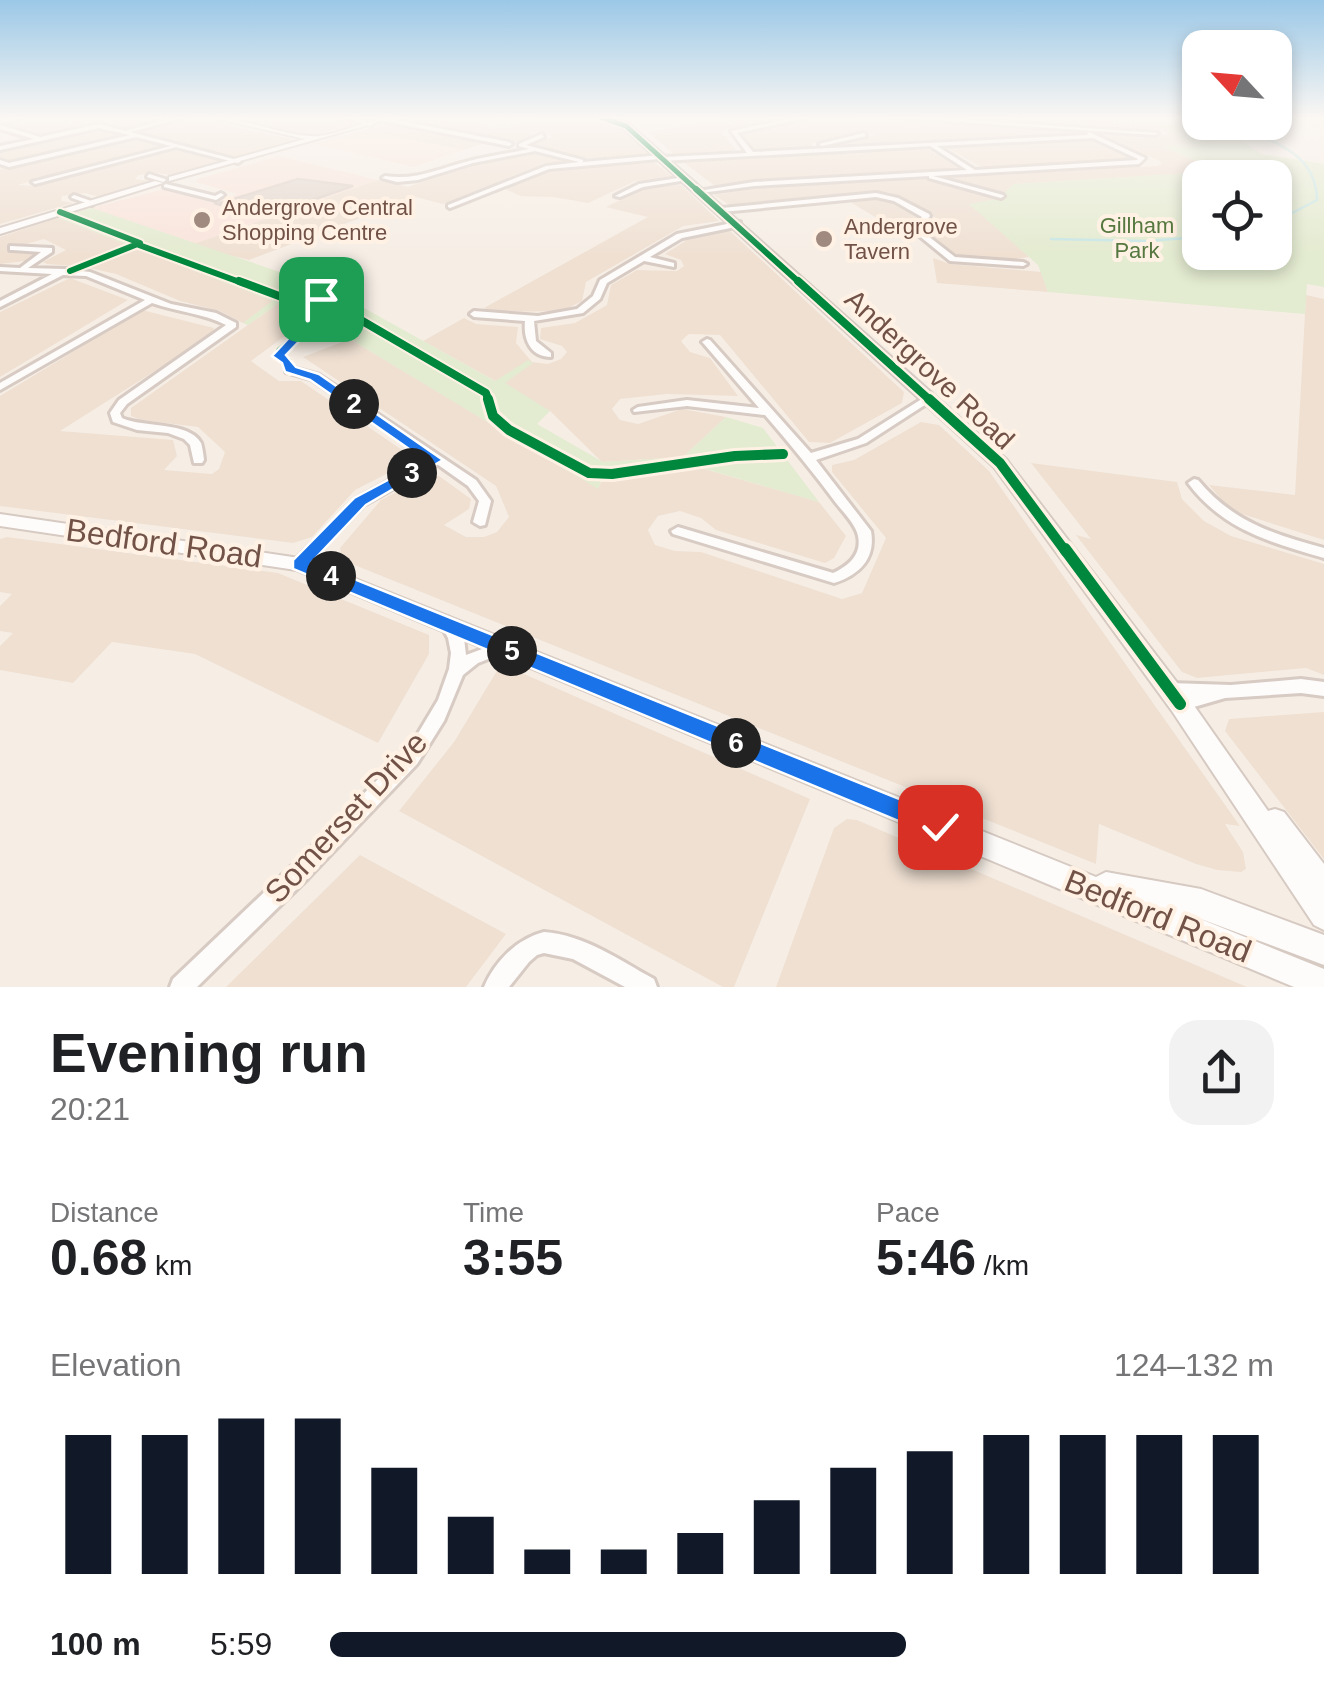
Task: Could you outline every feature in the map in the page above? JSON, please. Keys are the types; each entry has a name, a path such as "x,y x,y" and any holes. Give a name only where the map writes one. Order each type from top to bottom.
{"street":[{"path":"34,182 109,163"},
{"path":"1,230 231,163"},
{"path":"385,178 414,182 467,163"},
{"path":"450,206 548,167 582,163"},
{"name":"Andergrove Road","path":"664,163 722,210 1018,484 1175,697 1324,914"},
{"path":"960,163 974,172"},
{"path":"701,192 754,184 1099,163"},
{"path":"928,174 943,182 1001,196"},
{"path":"618,196 642,184 686,179"},
{"path":"167,182 219,196 167,182"},
{"path":"485,192 506,197"},
{"path":"722,210 890,196 926,216 915,229 952,259 1023,264"},
{"path":"74,197 92,203"},
{"path":"474,314 530,319 580,311 597,297 603,282 642,258 694,230 737,224"},
{"path":"33,248 44,240"},
{"path":"13,248 50,250 22,269"},
{"path":"642,258 671,265"},
{"path":"0,268 66,270 100,277 152,299 214,315 233,325 127,399 115,415 126,426 186,435 196,444 198,460"},
{"path":"0,304 66,270"},
{"path":"0,387 152,299"},
{"path":"530,319 530,344 548,355"},
{"path":"678,530 814,575 834,578 858,565 868,542 864,530 809,458 708,342"},
{"path":"290,370 315,377 481,494 485,500 480,522"},
{"path":"809,458 862,441 929,398"},
{"path":"638,410 687,402 767,412"},
{"path":"299,564 360,502 436,460"},
{"path":"1194,483 1216,510 1254,532 1324,553"},
{"name":"Bedford Road","path":"0,520 299,564 1324,984"},
{"path":"448,624 459,638 461,651 456,672"},
{"path":"456,672 486,650 504,648"},
{"name":"Somerset Drive","path":"181,987 354,818 421,746 456,672"},
{"path":"1175,697 1301,686 1324,689"},
{"name":"Andergrove Road","path":"1175,697 1324,884"},
{"name":"Bedford Road","path":"1047,871 1202,903 1324,950"},
{"path":"495,987 532,946 549,942 570,946 646,987"}],"shaded area":[{"path":"26,163 100,163 17,185 37,186 121,163 215,163 173,176 139,175 135,179 151,181 100,197 85,193 62,196 61,201 73,203 0,224 0,169"},
{"path":"254,163 308,163 378,180 190,245 92,208 165,189 221,205 219,201 238,194 196,182"},
{"path":"545,163 443,204 416,197 249,260 190,245 378,180 408,187 473,164"},
{"path":"655,163 672,176 635,181 588,203 521,196 505,189 550,170"},
{"path":"684,163 951,163 959,168 715,186"},
{"path":"974,163 1065,163 983,168"},
{"path":"1182,163 1182,174 1015,184 1005,193 946,178"},
{"path":"926,179 997,199 972,204 1029,257 997,261 954,255 924,232 932,227 953,227 888,192 731,206 714,195 755,188"},
{"path":"681,185 719,221 683,226 586,282 582,301 562,311 496,312 484,308 648,217 606,207 646,187"},
{"path":"884,198 919,220 900,232 852,203 854,199"},
{"path":"58,218 133,247 72,266 47,264 43,262 66,250 44,239 11,248 38,253 25,261 0,264 0,237"},
{"path":"730,231 904,392 902,403 830,443 809,442 720,335 689,334 681,341 690,352 710,358 738,396 667,394 620,399 612,409 620,420 638,424 682,409 726,417 683,457 602,462 550,411 423,341 464,318 476,324 518,327 516,343 532,362 548,364 567,352 562,346 540,339 541,328 575,323 607,305 611,285 637,270 677,271 684,266 681,260 665,254 693,236"},
{"path":"139,249 274,301 243,323 116,274 85,267"},
{"path":"933,258 950,264 1041,272 1048,292 937,283"},
{"path":"70,278 128,300 0,377 0,312"},
{"path":"1306,295 1324,299 1324,540 1242,514 1226,505 1209,485 1295,495"},
{"path":"279,303 312,316 251,361 279,381 301,381 411,456 406,464 355,490 312,537 293,543 0,506 0,396 142,310 214,328 212,335 60,431 173,440 177,456 164,470 212,474 219,469 225,452 198,427 141,420 131,416 131,408"},
{"path":"350,339 598,488 601,482 694,466 819,502 846,536 834,558 825,563 716,530 701,518 680,511 658,516 648,530 655,545 701,552 842,599 862,593 886,538 832,472 832,465 854,460 921,422 939,425 989,471 1240,826 1225,824 1243,852 1246,869 1217,870 1196,864 1099,824 1096,864 342,560 340,548 381,500 427,476 439,476 471,499 469,509 444,525 466,537 497,532 509,517 496,486 303,357"},
{"path":"1031,463 1177,482 1182,499 1204,521 1231,536 1324,564 1324,675 1306,668 1197,678 1182,672 1076,535 1091,539"},
{"path":"0,539 278,573 429,635 429,654 378,743 195,654 112,642 73,683 0,670 0,646 13,633 0,631 0,606 12,594 0,592"},
{"path":"501,664 810,799 734,987 723,987 399,811 454,742"},
{"path":"1324,712 1324,859 1225,731 1229,719"},
{"path":"847,819 1247,987 776,987 834,828"},
{"path":"360,855 506,934 466,987 226,987"}],"green space":[{"name":"Gillham Park","path":"1292,163 1324,164 1324,287 1307,284 1305,314 1048,292 1038,265 969,204 997,199 1014,184 1182,174 1182,270 1292,270"},
{"path":"92,208 330,289 495,381 528,360 533,363 505,383 550,411 537,424 603,462 683,457 726,417 763,428 819,502 695,466 601,481 598,489 312,316 279,303 248,325 243,323 272,301 58,218"}],"building":[{"path":"298,179 353,186 264,217 217,204"}],"waterway":[{"path":"1292,213 1317,200 1316,187 1303,163"},
{"path":"1051,239 1182,238"}],"cycle path":[{"path":"667,163 1000,463 1180,704"},
{"path":"60,212 140,243 70,271"},
{"path":"139,245 287,299 323,302 347,312 305,329 280,351 278,356 288,362 290,370"},
{"path":"347,312 486,393 493,416 509,430 589,473 612,474 735,456 783,454"}],"place":[{"name":"Andergrove Central Shopping Centre","path":"202,220"},
{"name":"Andergrove Tavern","path":"824,239"}],"route":[{"path":"321,299 346,312 305,328 278,356 288,362 290,370 315,377 436,460 360,502 299,564 940,827"}]}
